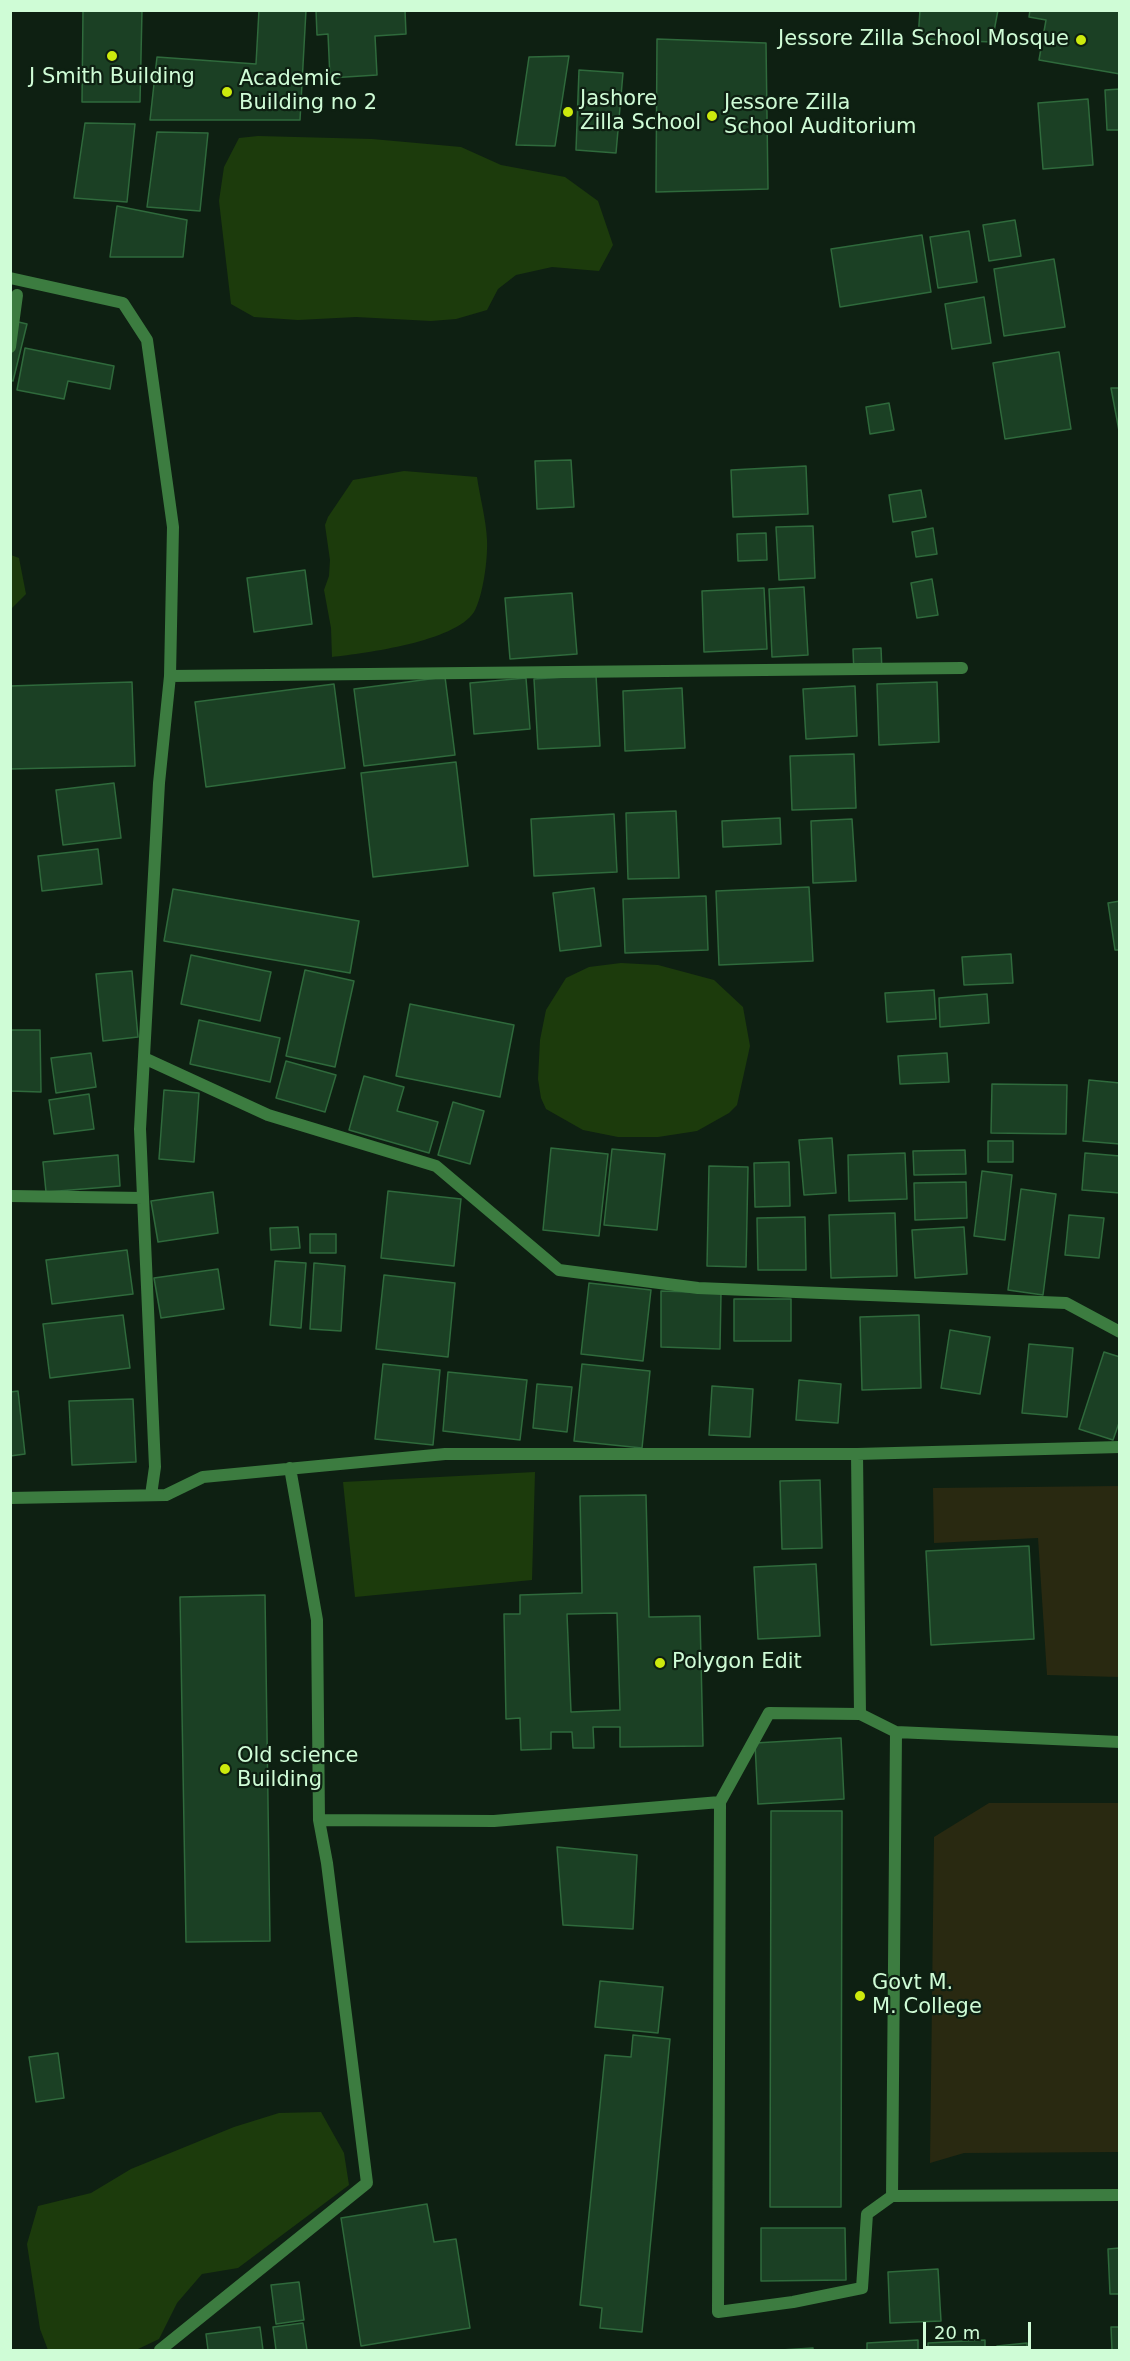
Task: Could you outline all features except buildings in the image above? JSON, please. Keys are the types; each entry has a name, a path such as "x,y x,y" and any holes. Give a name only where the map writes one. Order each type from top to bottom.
{"street":[{"path":"10,278 123,303 147,340 173,527 170,676 159,783 140,1129 154,1467 150,1496"},
{"path":"10,347 17,295"},
{"path":"170,676 962,668"},
{"path":"144,1058 268,1115 436,1166 559,1270 698,1288 1066,1303 1119,1332"},
{"path":"10,1196 143,1198"},
{"path":"10,1498 166,1495 203,1477 445,1454 857,1454 1119,1447"},
{"path":"857,1454 860,1714"},
{"path":"160,2350 367,2183 335,1919 319,1820 317,1620 290,1468"},
{"path":"1119,1742 896,1732 860,1714 769,1713 720,1802 718,2312 793,2302 862,2288 867,2214 892,2196 1119,2194"},
{"path":"892,2196 896,1732"},
{"path":"319,1820 495,1821 720,1802"}],"shaded area":[{"path":"258,136 372,139 461,147 501,165 565,177 598,201 613,245 599,271 552,267 516,275 498,289 487,310 456,319 431,321 356,317 298,320 254,317 231,304 219,201 224,167 239,138"},
{"path":"404,471 477,477 487,548 484,577 477,605 474,612 464,622 429,638 387,649 332,657 331,628 324,590 329,576 330,560 325,525 328,517 353,480"},
{"path":"11,555 19,558 26,594 11,609"},
{"path":"621,963 658,965 714,980 743,1007 750,1046 737,1105 729,1113 697,1131 658,1137 618,1137 583,1130 546,1109 541,1098 538,1079 540,1040 546,1010 566,978 589,967"},
{"path":"535,1472 532,1580 355,1597 343,1482"},
{"path":"1119,1486 1119,1677 1047,1675 1038,1538 934,1543 933,1488"},
{"path":"989,1803 1119,1803 1119,2152 964,2153 930,2163 934,1837"},
{"path":"321,2112 344,2153 349,2185 238,2268 202,2274 177,2303 159,2339 136,2350 48,2350 40,2329 27,2244 38,2206 91,2193 131,2169 234,2127 279,2113"}],"place":[{"name":"Jessore Zilla School Mosque","path":"1081,40"},
{"name":"J Smith Building","path":"112,56"},
{"name":"Academic Building no 2","path":"227,92"},
{"name":"Jashore Zilla School","path":"568,112"},
{"name":"Jessore Zilla School Auditorium","path":"712,116"},
{"name":"Polygon Edit","path":"660,1663"},
{"name":"Old science Building","path":"225,1769"},
{"name":"Govt M. M. College","path":"860,1996"}]}
